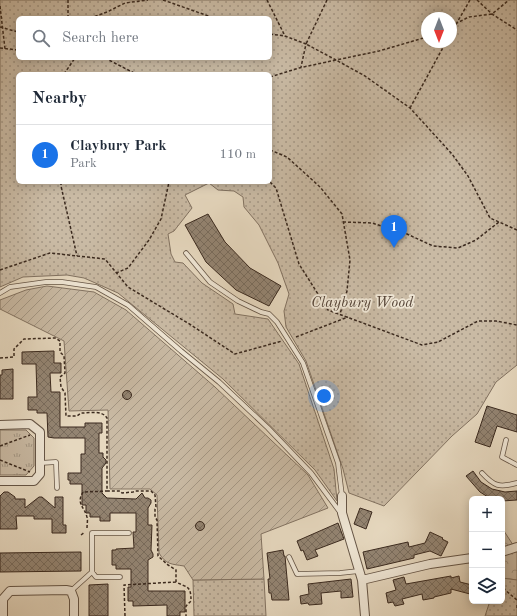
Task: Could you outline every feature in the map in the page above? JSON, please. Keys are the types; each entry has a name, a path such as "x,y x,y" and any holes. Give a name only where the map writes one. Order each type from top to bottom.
{"street":[{"path":"0,424 30,424 40,432 40,476 34,481 0,481"},
{"path":"342,496 342,514 362,580 365,616"},
{"path":"505,551 517,547"},
{"path":"362,580 430,564 469,558"},
{"path":"3,616 2,599 10,591 66,590 71,591 74,599 74,616"}],"lane":[{"path":"186,253 210,282 238,301 269,314 277,322 306,370 338,462 342,496"},
{"path":"0,293 10,287 46,282 62,282 96,287 128,305 219,382 268,428 311,473 342,514"},
{"path":"506,440 502,457 504,460 517,465"},
{"path":"40,463 56,462 57,488"},
{"path":"482,473 492,483 506,486 517,483"},
{"path":"120,578 96,578 92,572 92,533 129,533"},
{"path":"290,557 297,574 359,571"},
{"path":"71,591 92,572"}],"path":[{"path":"68,0 68,16"},
{"path":"96,16 125,3 148,0"},
{"path":"163,0 208,16"},
{"path":"267,0 285,36"},
{"path":"301,67 306,44 327,0"},
{"path":"457,23 470,0"},
{"path":"477,0 492,14 517,30"},
{"path":"457,23 469,17 492,14 509,0"},
{"path":"0,6 5,49"},
{"path":"0,27 16,31"},
{"path":"272,34 285,36 306,44 336,60 365,76 410,108 452,154 468,176 490,218 517,230"},
{"path":"272,76 301,67 379,51 421,39"},
{"path":"0,48 16,50"},
{"path":"410,108 443,48"},
{"path":"65,72 74,60"},
{"path":"109,60 132,72"},
{"path":"272,151 287,157 320,186 342,214 350,260 347,291 340,314"},
{"path":"60,184 77,256"},
{"path":"116,273 128,268 149,240 161,219 168,184"},
{"path":"272,184 276,188 299,264 328,310 422,345 438,342 478,321 496,321 517,325"},
{"path":"343,222 372,223 407,234 433,246 458,248 476,240 499,222"},
{"path":"0,270 50,252 105,259 128,288 191,325 234,354 288,340 348,317"},
{"path":"0,358 14,358 14,349 24,339 55,338 60,341 60,352 64,356 65,372 60,377 61,387 65,392 66,416 77,416 81,413 101,412 107,418 108,491"},
{"path":"0,446 40,432"},
{"path":"0,460 40,476"},
{"path":"81,535 87,530 87,517 80,504 80,497 83,492 120,491 122,493 151,491 155,495 156,507 154,509 157,520 158,556 176,570 176,582"},
{"path":"125,616 124,585 176,582 188,587 191,591 191,601 186,606 186,616"},
{"path":"505,590 517,600"}],"green space":[{"name":"Claybury Wood","path":"0,0 517,0 517,365 496,382 477,414 452,436 384,506 349,493 343,469 306,361 286,327 284,311 289,294 278,263 259,225 244,207 243,197 234,191 218,190 210,184 272,184 272,72 16,72 16,184 207,184 185,195 192,208 174,231 168,234 171,254 175,262 183,263 202,283 233,304 235,314 268,319 299,364 334,469 337,501 315,470 223,379 118,293 84,278 67,275 23,277 0,287"},
{"path":"47,286 94,292 126,310 215,387 308,475 328,508 261,534 264,579 193,580 184,566 167,562 159,553 157,495 150,489 110,489 108,410 69,411 64,341 0,309 0,300 26,290"},
{"path":"0,430 26,430 34,438 34,466 26,475 0,475"},
{"path":"505,533 517,551 517,580 505,578"},
{"path":"505,578 517,580 517,616 485,616 489,604 505,604"},
{"path":"264,579 266,616 194,616 193,580"}],"building":[{"path":"208,214 225,242 250,268 281,286 269,306 236,290 206,262 185,225"},
{"path":"54,351 54,363 61,363 61,373 50,373 51,392 60,392 60,427 85,427 85,423 102,423 102,433 99,433 99,453 103,453 106,463 102,468 102,493 107,498 136,499 142,493 145,498 151,500 148,508 148,525 152,525 151,550 153,557 148,560 148,591 185,591 185,612 180,612 180,616 167,616 167,605 133,606 133,601 128,601 128,587 131,587 131,569 116,569 116,565 112,565 112,550 134,548 133,532 136,532 136,513 110,513 110,521 100,521 100,517 90,517 90,513 86,513 86,505 82,505 82,484 70,484 70,480 68,480 68,473 81,473 81,454 85,454 85,438 48,437 47,413 37,413 37,410 28,410 28,397 37,397 36,364 22,364 22,352"},
{"path":"13,369 13,399 0,399 0,375 2,375 2,370"},
{"path":"127,390 132,395 127,400 122,395"},
{"path":"487,406 517,415 517,432 497,426 490,447 475,442"},
{"path":"473,471 481,482 492,489 505,492 517,491 517,500 505,501 505,496 486,496 480,492 466,476"},
{"path":"4,492 8,492 15,497 15,499 25,499 25,508 39,497 42,497 55,508 55,497 63,497 63,525 66,525 66,533 52,533 52,519 34,519 34,516 16,516 17,529 0,529 0,496"},
{"path":"360,508 372,512 366,529 354,524"},
{"path":"200,521 205,526 200,531 195,526"},
{"path":"338,523 344,539 315,550 318,556 307,560 297,541"},
{"path":"430,532 448,542 441,556 430,551 414,555 414,558 367,569 363,552 408,542 409,547 425,543"},
{"path":"283,550 285,556 289,600 272,600 271,593 269,593 268,579 270,579 267,553"},
{"path":"81,552 81,571 0,572 0,553"},
{"path":"459,576 460,582 469,584 469,594 451,589 451,593 434,598 423,600 422,594 402,599 404,604 395,606 393,602 388,603 386,593 396,590 393,580 404,577 406,584"},
{"path":"351,579 353,597 341,598 341,591 321,593 322,604 301,604 300,596 309,594 308,584"},
{"path":"108,584 108,616 89,616 89,585"}],"place":[{"name":"Claybury Park","path":"394,248"}]}
